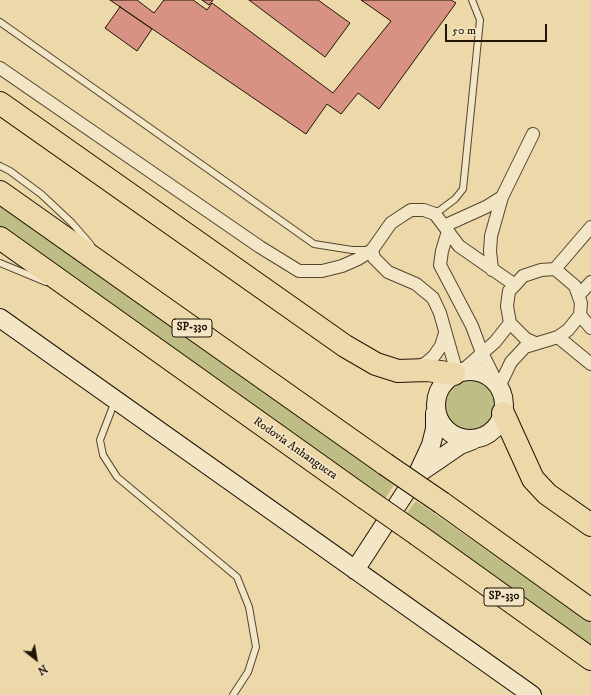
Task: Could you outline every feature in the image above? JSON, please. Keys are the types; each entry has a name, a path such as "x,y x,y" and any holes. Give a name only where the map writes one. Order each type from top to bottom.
{"highway":[{"path":"0,103 345,346 376,364 398,371 427,370 458,373"},
{"name":"SP-330","path":"0,192 442,503 591,610"},
{"name":"Rodovia Anhanguera","path":"0,238 75,293 591,659"},
{"path":"503,413 533,479 547,494 591,525"}],"street":[{"path":"0,68 260,247 298,271 322,271 342,266 358,259 372,250 391,223 400,216 411,210 424,210 435,214 459,246 515,285"},
{"path":"492,270 490,251 491,236 502,198 533,134"},
{"path":"446,228 502,198"},
{"path":"555,269 591,227"},
{"path":"418,474 455,448 483,437 492,431 499,423 503,413 503,395 482,353 472,326 440,265 446,228"},
{"path":"372,250 374,258 388,272 416,284 433,298 440,313 458,373"},
{"path":"499,387 511,362 525,347 558,337 568,330 580,315 581,303 575,286 555,269 541,270 524,276 509,291 507,306 510,323 526,339 535,343"},
{"path":"579,295 591,282"},
{"path":"580,315 591,328"},
{"path":"0,318 532,695"},
{"path":"355,570 418,474 431,445 435,428 436,399 439,389 445,380 458,373 495,342 510,323"},
{"path":"409,371 426,363 434,356 441,346 445,333"},
{"path":"558,337 591,364"},
{"path":"458,373 483,373 492,379 499,387"},
{"path":"435,410 438,420 444,429 452,436 473,440"}],"lane":[{"path":"435,214 455,199 463,189 480,20 472,0"},
{"path":"0,22 314,244 352,250 372,250"},
{"path":"0,166 10,171 41,194 72,223 115,274"},
{"path":"0,263 13,270 75,293"},
{"path":"116,400 100,440 103,455 117,477 237,578 249,607 256,648 248,672 233,695"}],"green space":[{"path":"0,201 394,485 384,500 0,228"},
{"path":"470,381 480,383 488,388 493,396 495,406 493,416 488,424 480,429 470,431 460,429 452,424 447,416 445,406 447,396 452,388 460,383"},
{"path":"416,501 591,623 591,648 405,515"}],"building":[{"path":"110,0 137,0 154,13 164,0 193,0 207,10 212,3 333,93 391,21 361,0 451,0 456,3 379,109 358,93 341,114 327,104 306,134"},
{"path":"202,0 213,0 209,5"},
{"path":"249,0 318,0 350,23 325,57"},
{"path":"120,7 152,29 137,51 105,28"}]}
